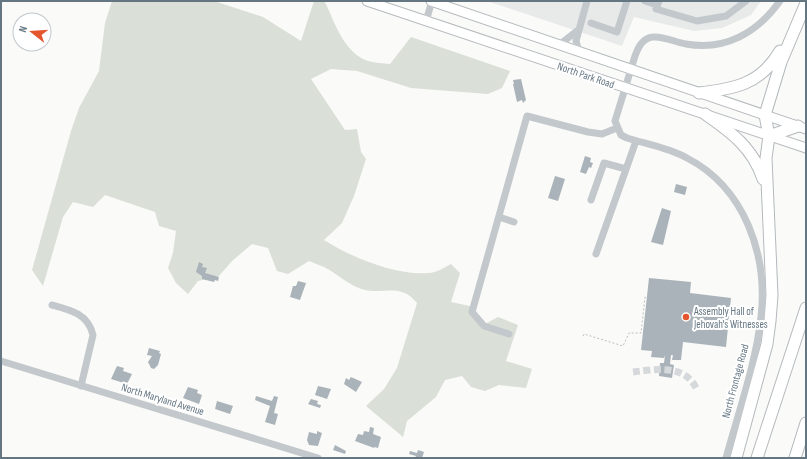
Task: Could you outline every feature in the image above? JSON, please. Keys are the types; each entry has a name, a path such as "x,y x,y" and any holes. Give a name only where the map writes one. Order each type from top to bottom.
{"highway":[{"path":"699,93 734,88 761,74 770,66 780,52 803,1"},
{"path":"736,458 767,344 770,321 772,288 766,158 769,136 765,115 781,62 806,3"},
{"path":"705,114 739,138 748,148 761,172 767,189"},
{"path":"769,136 802,128"},
{"path":"757,458 806,308"},
{"path":"795,458 806,423"}],"main road":[{"name":"North Park Road","path":"367,1 806,148"},
{"name":"North Park Road","path":"431,1 802,128"}],"street":[{"path":"426,21 431,1"},
{"path":"579,52 576,41 577,31 587,1"},
{"path":"591,23 617,32 627,1"},
{"path":"645,1 658,3 656,9 697,21 726,16 746,1"},
{"path":"509,334 484,326 472,312 527,116 588,132 602,134 617,128 615,121 616,114 638,48 647,39 659,37 699,46 722,44 742,37 759,26 780,1"},
{"path":"559,45 577,31"},
{"name":"North Frontage Road","path":"617,128 621,135 687,158 712,174 739,205 755,241 761,270 761,318 753,358 726,458"},
{"path":"596,254 636,141"},
{"path":"591,200 602,164 608,163 626,169"},
{"path":"499,218 514,222"},
{"path":"52,305 70,310 82,316 91,328 93,335 81,386"},
{"name":"North Maryland Avenue","path":"1,362 318,458"}],"path":[{"path":"583,336 584,334 623,346 629,333 641,334 644,297 647,297"}],"shaded area":[{"path":"112,1 214,1 263,17 301,41 314,1 325,2 346,44 360,57 368,61 390,64 411,37 510,71 502,88 488,94 411,88 357,71 331,69 311,79 345,130 357,129 361,152 366,159 354,196 342,223 324,240 360,259 402,272 432,273 451,264 460,273 451,302 474,307 483,325 498,317 518,325 506,361 532,369 526,388 499,385 485,391 471,387 462,376 445,380 436,397 407,421 403,437 366,406 384,389 397,368 417,303 411,297 399,291 373,291 359,288 324,267 309,261 288,274 277,271 268,248 252,244 232,261 219,276 198,281 188,294 176,283 168,268 173,253 176,231 159,226 155,212 105,195 93,207 73,202 63,217 43,286 32,270 71,131 79,108 99,71 105,23"},
{"path":"487,1 761,1 751,15 722,28 694,31 634,17 622,46"}],"building":[{"path":"521,79 526,100 523,103 522,100 517,102 513,84 513,80"},
{"path":"585,156 591,158 590,162 593,163 591,168 589,167 586,174 580,172"},
{"path":"555,176 565,179 558,201 548,198"},
{"path":"676,184 687,187 685,195 674,192"},
{"path":"662,208 671,211 663,245 651,242"},
{"path":"199,262 203,264 202,267 207,268 205,273 219,277 218,281 215,280 214,282 202,279 202,276 196,272"},
{"name":"Assembly Hall of Jehovah's Witnesses","path":"649,278 691,282 690,293 731,298 726,347 683,342 681,360 672,360 673,355 671,355 670,364 674,365 672,378 659,376 660,363 664,363 665,355 664,358 651,357 652,351 641,350"},
{"path":"298,281 306,283 300,300 290,297 293,286 296,286"},
{"path":"149,348 160,351 159,353 161,354 158,365 154,369 151,368 148,362 152,356 147,355"},
{"path":"117,366 124,368 123,371 132,374 127,384 111,379"},
{"path":"351,377 362,382 356,392 344,384 346,378 349,380"},
{"path":"318,386 331,389 327,399 315,395"},
{"path":"188,387 198,390 197,393 202,395 199,404 183,398"},
{"path":"256,396 272,401 274,396 278,397 274,413 278,414 275,425 265,422 270,406 255,400"},
{"path":"311,399 318,401 317,404 321,405 320,408 308,404"},
{"path":"217,401 233,406 230,414 215,409"},
{"path":"370,427 374,428 373,434 381,437 378,448 355,441 358,434 363,435 364,431 369,432"},
{"path":"317,431 322,433 318,446 309,445 307,440 309,432 317,434"},
{"path":"335,445 346,451 345,454 333,450"},
{"path":"418,450 424,452 422,458 415,458 416,456 409,454 410,451 417,453"}],"tunnel":[{"path":"633,372 651,370 670,370 678,372 686,376 697,390"}],"place":[{"name":"Assembly Hall of Jehovah's Witnesses","path":"686,317"}]}
